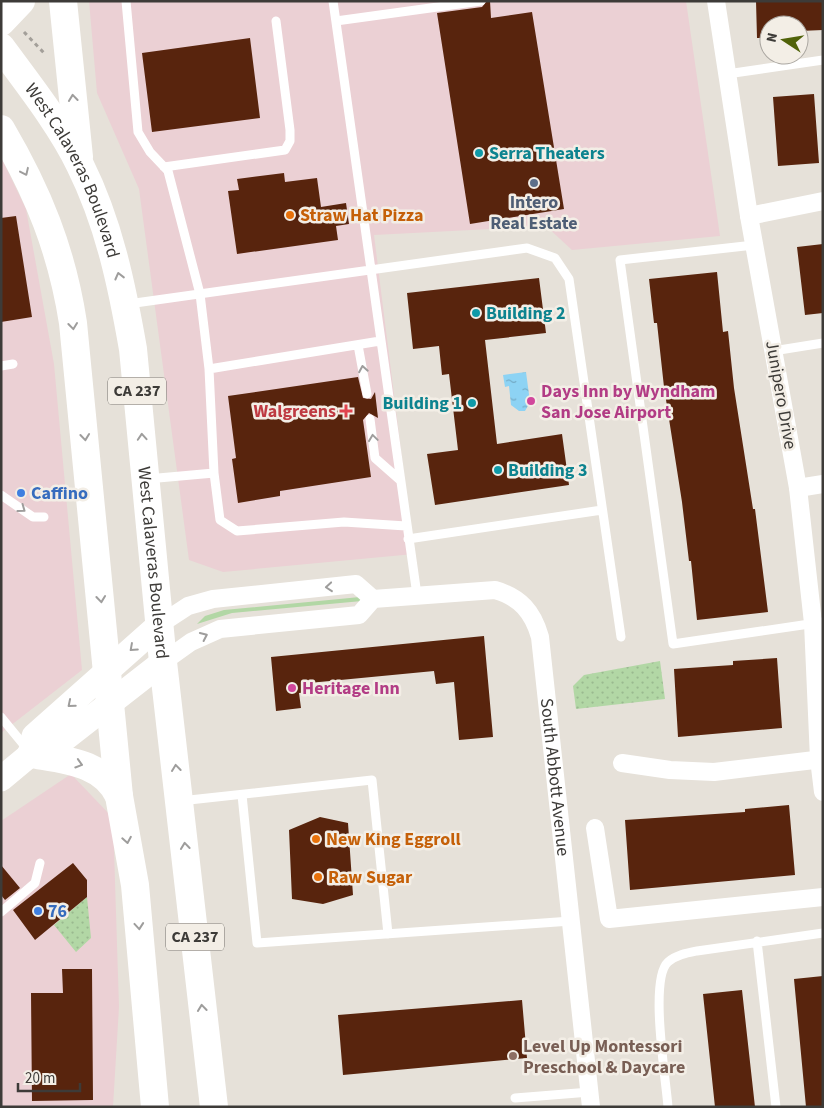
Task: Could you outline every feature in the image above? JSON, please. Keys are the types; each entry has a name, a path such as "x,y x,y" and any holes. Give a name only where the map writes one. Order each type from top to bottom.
{"main road":[{"path":"11,25 21,1"},
{"path":"62,1 80,164"},
{"name":"West Calaveras Boulevard","path":"1,48 46,110 80,164 97,202 112,246 126,305 133,349 159,625 214,1107"},
{"name":"CA 237","path":"1,129 18,158 43,211 66,279 76,351 119,796 135,885 155,1107"},
{"path":"31,754 85,765 113,783 119,796"},
{"path":"135,1107 142,967"}],"street":[{"name":"Junipero Drive","path":"716,1 749,216 798,488 818,622 823,792"},
{"path":"749,216 823,200"},
{"path":"798,488 823,484"},
{"path":"1,779 31,754 49,751 111,700 191,642 220,629 359,615 372,598 356,584 213,599 188,606 159,625 34,736 31,754"},
{"name":"South Abbott Avenue","path":"372,598 495,590 510,594 526,607 536,624 590,1099"},
{"path":"622,763 670,770 714,772 821,759"},
{"path":"595,828 610,919 823,897"}],"lane":[{"path":"126,1 138,132 150,152 168,171 200,294 209,369 214,473 220,520 237,531 344,522 406,526"},
{"path":"333,1 417,594"},
{"path":"336,21 482,1"},
{"path":"164,167 285,150 290,141 290,130 276,21"},
{"path":"727,74 823,60"},
{"path":"754,245 620,260 673,644 818,622"},
{"path":"126,305 527,248 555,258 569,279 621,637"},
{"path":"209,369 380,341"},
{"path":"773,351 823,343"},
{"path":"358,345 367,394"},
{"path":"1,366 13,364"},
{"path":"370,419 376,458 400,480"},
{"path":"145,479 214,473"},
{"path":"1,494 33,517 44,517"},
{"path":"408,539 602,510"},
{"path":"1,717 31,754"},
{"path":"180,801 372,780 388,934"},
{"path":"242,794 257,943 571,921"},
{"path":"1,912 35,883 40,863"},
{"path":"668,1107 659,1012 659,980 667,962 679,955 823,933"},
{"path":"757,942 776,1107"},
{"path":"515,1098 590,1099"}],"path":[{"path":"11,25 50,59"}],"shaded area":[{"path":"89,1 686,1 720,236 572,250 546,226 374,235 414,554 223,572 189,560 139,189 97,93"},
{"path":"1,157 26,209 54,364 82,670 1,733"},
{"path":"71,774 113,818 119,1007 113,1107 1,1107 1,821"}],"green space":[{"path":"360,597 362,601 232,613 197,624 205,616 224,610"},
{"path":"660,661 665,699 576,709 573,686 584,675"},
{"path":"87,897 91,938 76,952 54,925"}],"water":[{"path":"526,372 530,402 525,411 519,411 511,405 509,386 505,387 503,375"}],"building":[{"path":"487,1 490,1 491,18 532,12 564,209 470,224 437,13 482,7"},
{"path":"756,1 823,1 823,30 809,31 809,15 759,15 759,38 757,38"},
{"path":"250,38 260,118 152,132 142,53"},
{"path":"814,94 819,163 778,166 773,97"},
{"name":"Straw Hat Pizza","path":"284,173 285,182 317,178 321,207 346,203 349,224 336,226 338,240 237,254 228,191 239,190 237,179"},
{"path":"16,216 32,317 1,322 1,218"},
{"path":"823,244 823,313 805,315 797,247"},
{"path":"717,272 723,332 728,331 734,388 753,509 755,509 768,612 697,620 691,561 689,561 664,387 657,323 654,323 649,279"},
{"path":"539,278 546,333 485,340 497,444 562,434 569,485 435,505 427,454 458,450 449,374 442,375 439,346 413,349 407,293"},
{"name":"Walgreens","path":"358,377 363,398 371,399 375,392 378,418 369,413 363,420 371,477 280,491 280,496 238,503 232,459 236,458 228,396"},
{"name":"Heritage Inn","path":"484,636 493,737 459,740 454,682 436,684 434,671 309,683 310,692 299,693 301,708 276,711 271,657"},
{"path":"777,658 782,728 678,737 674,669 733,665 733,661"},
{"path":"789,805 795,875 630,890 625,820 745,812 745,809"},
{"path":"320,817 348,823 353,895 323,904 292,899 289,830"},
{"path":"73,863 87,880 87,897 35,940 13,910"},
{"path":"1,865 20,888 5,900 1,895"},
{"path":"62,969 92,969 93,1100 32,1101 31,993 63,993"},
{"path":"823,976 823,1107 806,1107 794,979"},
{"path":"742,990 755,1107 715,1107 703,994"},
{"path":"522,1000 527,1058 343,1075 338,1015"}],"place":[{"name":"Serra Theaters","path":"479,153"},
{"name":"Intero Real Estate","path":"534,183"},
{"name":"Straw Hat Pizza","path":"290,215"},
{"name":"Building 2","path":"476,313"},
{"name":"Days Inn by Wyndham San Jose Airport","path":"531,401"},
{"name":"Building 1","path":"472,403"},
{"name":"Walgreens","path":"346,411"},
{"name":"Building 3","path":"498,470"},
{"name":"Caffino","path":"21,493"},
{"name":"Heritage Inn","path":"292,688"},
{"name":"New King Eggroll","path":"316,839"},
{"name":"Raw Sugar","path":"318,877"},
{"name":"76","path":"38,911"},
{"name":"Level Up Montessori Preschool & Daycare","path":"513,1056"}]}
